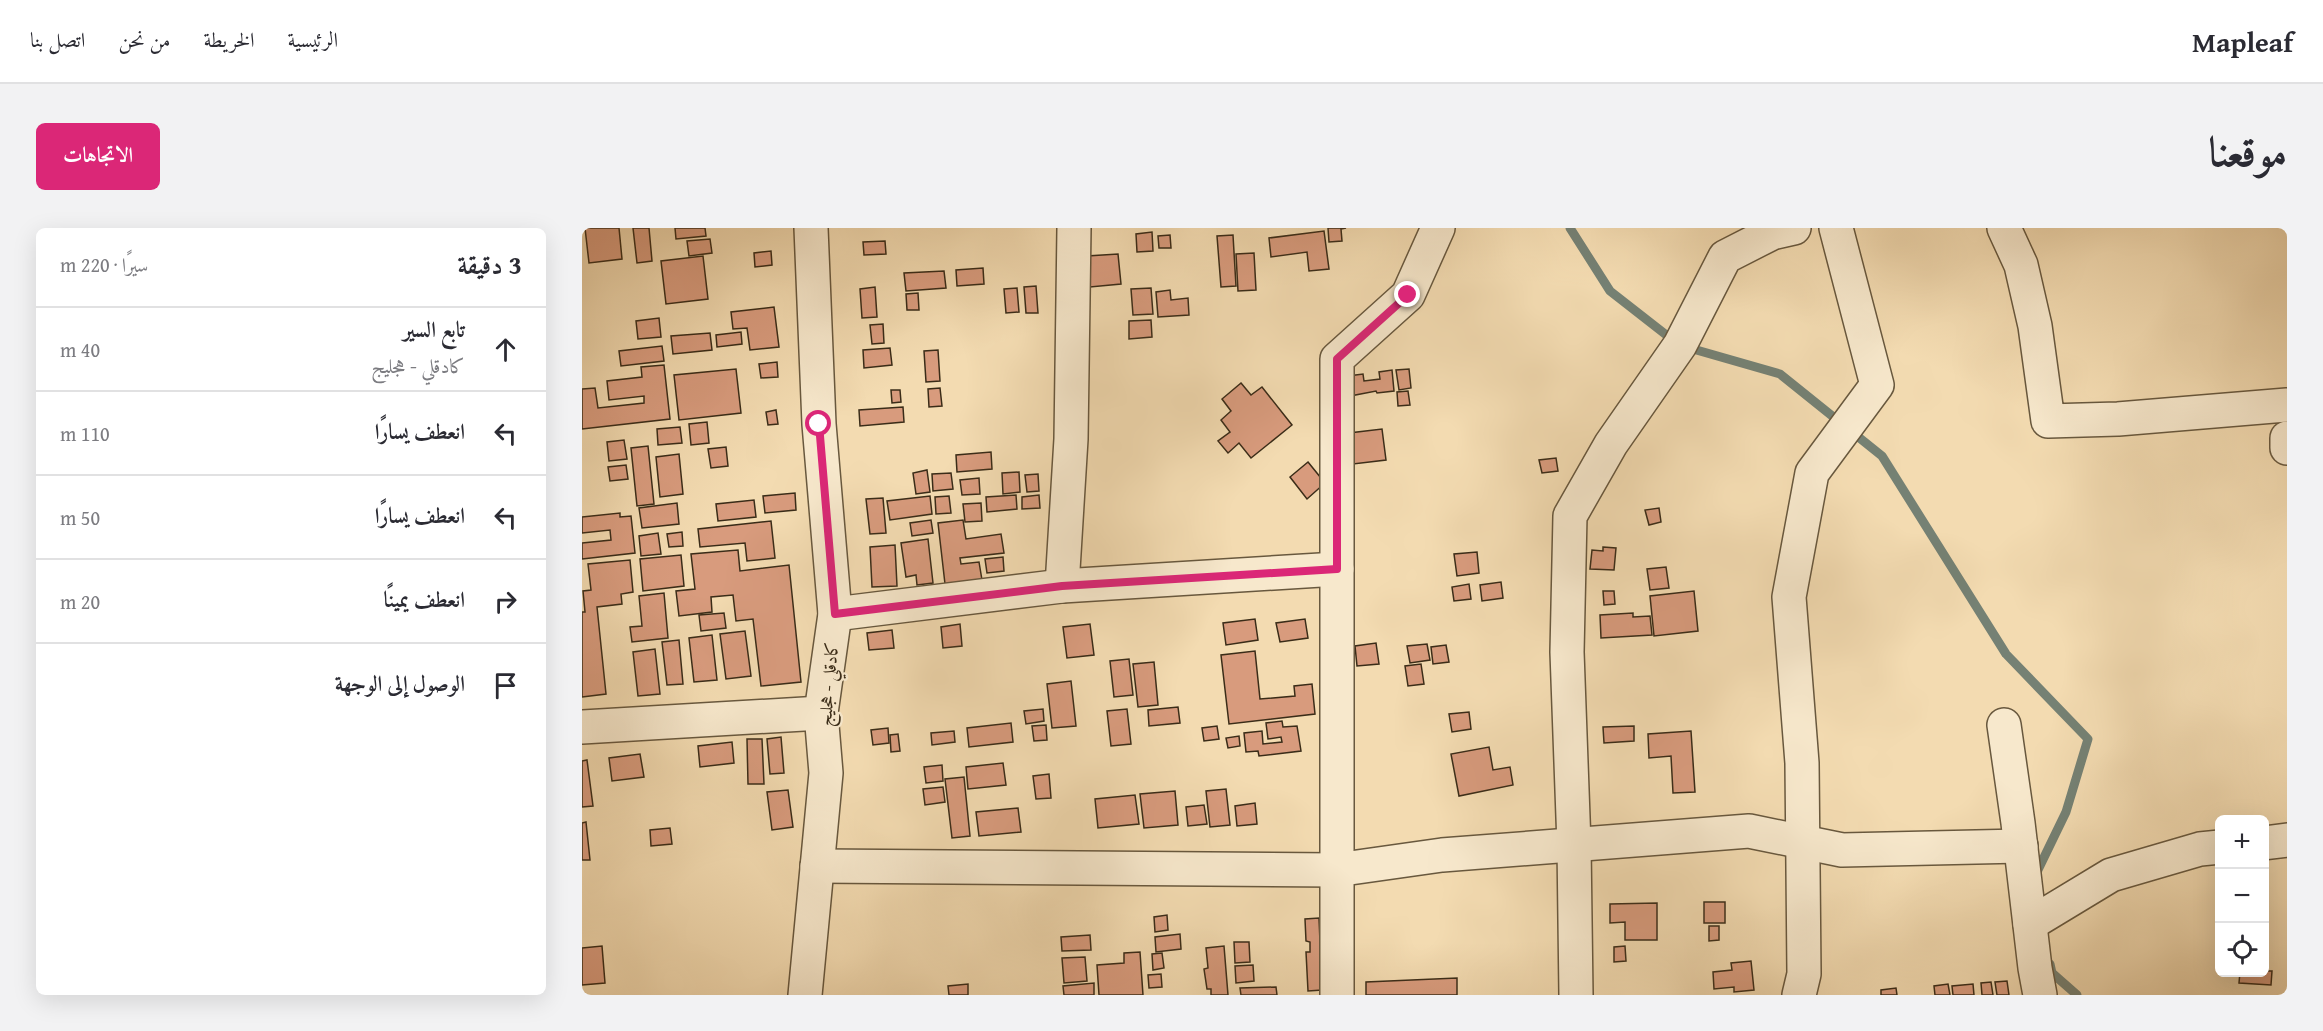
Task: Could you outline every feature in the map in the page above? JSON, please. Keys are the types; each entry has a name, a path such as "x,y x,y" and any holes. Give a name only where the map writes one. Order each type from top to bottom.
{"street":[{"name":"كادقلي - هجليج","path":"805,995 826,773 821,714 835,614 819,424 811,228"},
{"path":"1062,586 1071,439 1074,228"},
{"path":"1337,995 1337,359 1408,295 1438,228"},
{"path":"1576,995 1574,845 1567,652 1570,516 1611,444 1680,345 1725,257 1772,233 1794,228"},
{"path":"1799,995 1804,974 1802,763 1789,597 1812,473 1877,385 1836,228"},
{"path":"2004,228 2021,265 2035,326 2048,421 2118,419 2287,405"},
{"path":"2287,438 2287,448"},
{"path":"835,614 1062,586 1337,569"},
{"path":"582,727 821,714"},
{"path":"2004,725 2040,995"},
{"path":"818,866 1336,870 1442,855 1749,831 1842,850 2021,846"},
{"path":"2269,842 2287,840 2287,834"},
{"path":"2030,924 2111,875 2200,849 2215,848"}],"building":[{"path":"585,228 619,228 622,259 589,263"},
{"path":"633,228 649,228 652,261 637,263"},
{"path":"675,228 705,228 706,236 676,239"},
{"path":"1328,228 1346,228 1341,229 1342,241 1329,242"},
{"path":"1324,231 1329,269 1309,271 1307,252 1271,257 1269,238"},
{"path":"1152,232 1153,251 1137,252 1136,234"},
{"path":"1170,235 1171,248 1159,248 1158,236"},
{"path":"1233,235 1236,286 1221,287 1217,236"},
{"path":"710,239 712,253 689,256 687,241"},
{"path":"885,241 886,254 864,255 863,242"},
{"path":"771,251 772,265 755,267 754,253"},
{"path":"1254,253 1256,290 1238,291 1236,254"},
{"path":"1118,254 1121,284 1090,287 1087,256"},
{"path":"703,256 708,299 666,304 661,261"},
{"path":"983,268 984,284 957,286 956,270"},
{"path":"944,271 946,288 906,291 904,273"},
{"path":"1036,286 1038,313 1026,313 1024,287"},
{"path":"875,287 877,317 862,318 860,289"},
{"path":"1017,288 1019,312 1006,313 1004,289"},
{"path":"1151,288 1153,314 1133,315 1131,289"},
{"path":"1170,290 1171,300 1188,298 1189,315 1158,317 1156,292"},
{"path":"918,293 919,310 907,310 906,294"},
{"path":"774,307 779,347 750,350 747,328 733,329 731,312"},
{"path":"659,318 661,337 638,339 636,321"},
{"path":"1151,320 1152,337 1129,339 1129,321"},
{"path":"883,324 884,343 872,344 870,325"},
{"path":"741,332 742,344 717,347 716,335"},
{"path":"710,333 712,350 673,354 671,336"},
{"path":"662,346 664,361 621,366 619,351"},
{"path":"890,348 892,365 864,368 863,350"},
{"path":"938,350 940,381 926,382 924,351"},
{"path":"777,362 778,377 761,378 759,364"},
{"path":"664,365 670,419 582,429 582,389 595,388 598,408 644,403 644,396 609,400 607,381 642,377 641,367"},
{"path":"736,369 741,413 679,420 674,375"},
{"path":"1409,369 1411,388 1399,390 1396,370"},
{"path":"1392,370 1394,391 1377,393 1376,391 1350,396 1348,376 1363,374 1364,381 1380,379 1379,372"},
{"path":"1241,383 1251,395 1262,387 1292,425 1251,458 1239,443 1228,453 1218,441 1230,432 1221,420 1231,411 1222,399"},
{"path":"940,388 942,406 929,407 928,389"},
{"path":"891,390 900,390 901,402 892,403"},
{"path":"1408,391 1410,405 1398,406 1397,392"},
{"path":"903,407 904,422 860,426 859,410"},
{"path":"776,410 778,424 768,425 766,412"},
{"path":"707,422 709,443 691,445 689,424"},
{"path":"680,427 682,443 658,445 657,429"},
{"path":"1382,429 1386,460 1353,464 1349,433"},
{"path":"624,440 627,459 609,461 607,442"},
{"path":"648,446 654,504 637,506 631,448"},
{"path":"726,447 728,466 711,468 708,449"},
{"path":"991,452 992,469 957,472 956,455"},
{"path":"679,454 683,494 660,497 656,457"},
{"path":"1556,458 1558,471 1542,473 1539,460"},
{"path":"1308,462 1325,483 1307,499 1290,477"},
{"path":"626,465 628,479 610,481 608,467"},
{"path":"927,470 930,492 916,494 913,473"},
{"path":"1019,472 1020,492 1003,494 1002,473"},
{"path":"951,473 953,489 933,491 932,474"},
{"path":"1038,474 1039,491 1027,492 1025,475"},
{"path":"979,478 980,494 962,495 960,480"},
{"path":"795,493 796,510 765,513 763,496"},
{"path":"1016,495 1017,509 987,512 986,497"},
{"path":"1039,495 1040,508 1022,509 1022,497"},
{"path":"930,496 932,514 890,520 887,501"},
{"path":"949,496 951,513 936,514 935,497"},
{"path":"883,498 886,533 870,534 866,499"},
{"path":"754,500 756,517 718,521 716,504"},
{"path":"677,503 679,524 642,528 639,508"},
{"path":"981,503 982,521 965,522 963,504"},
{"path":"1659,508 1661,522 1649,525 1645,510"},
{"path":"620,513 620,517 631,516 635,553 582,559 582,543 611,540 610,530 582,533 582,517"},
{"path":"931,520 933,533 912,536 910,523"},
{"path":"963,520 966,539 1001,534 1004,553 960,558 961,564 979,562 982,580 945,584 938,523"},
{"path":"771,521 775,558 747,561 745,543 700,547 698,529"},
{"path":"682,532 683,546 669,547 667,534"},
{"path":"658,533 661,554 641,556 639,536"},
{"path":"928,539 933,583 917,585 916,575 906,577 901,543"},
{"path":"895,545 897,586 872,587 870,547"},
{"path":"1603,547 1616,548 1614,570 1590,569 1592,550 1603,551"},
{"path":"738,550 740,571 789,565 801,682 761,686 753,619 736,621 733,595 711,597 712,612 679,616 676,591 695,589 691,554"},
{"path":"1477,552 1479,573 1457,576 1454,554"},
{"path":"681,555 684,586 643,591 640,559"},
{"path":"1003,557 1004,571 987,573 985,559"},
{"path":"630,560 633,592 621,594 622,604 597,607 606,694 582,697 582,612 585,612 583,591 591,590 588,564"},
{"path":"1666,567 1669,588 1650,590 1647,569"},
{"path":"1501,582 1503,598 1482,601 1480,585"},
{"path":"1469,584 1471,599 1454,601 1452,587"},
{"path":"1603,591 1614,591 1615,604 1604,605"},
{"path":"1694,591 1698,631 1654,636 1650,596"},
{"path":"664,593 668,638 632,642 630,627 642,626 639,596"},
{"path":"724,613 726,628 701,631 699,615"},
{"path":"1633,613 1633,617 1650,616 1652,635 1601,638 1600,615"},
{"path":"1255,619 1258,640 1226,645 1223,623"},
{"path":"1305,619 1308,638 1280,642 1276,623"},
{"path":"960,624 962,646 943,648 941,627"},
{"path":"1090,624 1094,655 1067,658 1063,627"},
{"path":"892,630 894,648 869,650 867,633"},
{"path":"745,631 751,676 726,679 720,634"},
{"path":"712,635 717,680 694,682 689,638"},
{"path":"679,640 683,684 667,685 662,642"},
{"path":"1376,643 1379,664 1357,666 1355,646"},
{"path":"1427,644 1430,660 1410,663 1407,646"},
{"path":"1446,645 1449,662 1433,664 1431,647"},
{"path":"655,649 660,694 638,696 633,652"},
{"path":"1255,651 1260,699 1295,696 1294,686 1312,684 1315,714 1229,724 1221,655"},
{"path":"1129,659 1133,695 1114,697 1110,661"},
{"path":"1154,662 1158,705 1138,707 1133,664"},
{"path":"1421,664 1424,684 1408,686 1405,666"},
{"path":"1071,681 1076,726 1052,728 1047,684"},
{"path":"1178,707 1180,723 1149,726 1148,710"},
{"path":"1043,709 1044,721 1026,724 1024,711"},
{"path":"1127,709 1131,744 1111,746 1107,711"},
{"path":"1469,712 1471,729 1452,732 1449,714"},
{"path":"1282,721 1283,727 1297,726 1301,751 1259,756 1258,751 1246,752 1244,733 1262,731 1263,744 1282,742 1281,737 1268,739 1266,723"},
{"path":"1011,723 1013,742 969,747 967,728"},
{"path":"1046,725 1047,740 1034,741 1032,726"},
{"path":"1217,726 1219,739 1204,741 1202,728"},
{"path":"1634,726 1634,741 1604,743 1603,727"},
{"path":"888,728 889,743 873,745 871,730"},
{"path":"954,731 955,742 932,745 931,733"},
{"path":"1691,731 1695,792 1673,793 1671,756 1649,758 1648,734"},
{"path":"898,734 900,751 891,752 890,735"},
{"path":"1239,736 1240,746 1228,748 1226,738"},
{"path":"781,737 784,773 770,774 767,739"},
{"path":"747,739 762,739 764,784 748,784"},
{"path":"732,742 734,763 700,767 698,746"},
{"path":"1489,747 1493,770 1510,767 1513,785 1459,796 1451,754"},
{"path":"640,754 644,777 612,781 609,758"},
{"path":"587,760 593,806 582,807 582,761"},
{"path":"1003,763 1006,785 968,789 966,767"},
{"path":"942,765 943,781 926,783 924,767"},
{"path":"1049,774 1051,798 1036,799 1033,776"},
{"path":"964,777 970,836 952,838 945,779"},
{"path":"943,787 945,802 925,805 923,789"},
{"path":"1226,789 1230,825 1210,827 1206,791"},
{"path":"788,790 793,827 772,830 767,792"},
{"path":"1175,791 1178,825 1144,828 1140,794"},
{"path":"1135,795 1139,824 1098,828 1095,799"},
{"path":"1255,803 1257,824 1237,826 1235,806"},
{"path":"1204,805 1207,824 1188,826 1186,807"},
{"path":"1018,808 1021,832 979,836 976,812"},
{"path":"586,822 590,860 582,860 582,823"},
{"path":"670,828 672,844 651,846 650,830"},
{"path":"1704,902 1725,902 1725,923 1704,923"},
{"path":"1657,903 1657,940 1625,940 1625,922 1610,923 1610,904"},
{"path":"1167,915 1168,930 1155,932 1154,917"},
{"path":"1319,918 1322,990 1308,991 1306,952 1310,952 1310,942 1306,941 1305,919"},
{"path":"1709,926 1719,926 1719,940 1709,941"},
{"path":"1180,934 1181,949 1156,952 1155,937"},
{"path":"1090,935 1091,950 1062,951 1061,937"},
{"path":"1234,942 1249,942 1250,962 1235,963"},
{"path":"602,946 605,983 582,985 582,948"},
{"path":"1224,946 1228,995 1211,995 1211,989 1207,989 1204,969 1208,968 1206,948"},
{"path":"1625,946 1626,961 1614,962 1614,947"},
{"path":"1140,952 1143,995 1099,995 1097,965 1124,963 1124,953"},
{"path":"1162,953 1164,968 1153,970 1152,954"},
{"path":"1085,957 1087,981 1064,983 1062,958"},
{"path":"1751,961 1754,990 1734,992 1734,987 1714,989 1713,972 1732,970 1731,963"},
{"path":"1253,965 1254,981 1236,983 1235,966"},
{"path":"2269,971 2272,971 2271,985 2239,983 2240,977 2269,977"},
{"path":"1161,974 1162,987 1149,988 1148,975"},
{"path":"1457,978 1457,995 1366,995 1366,982"},
{"path":"2007,981 2009,995 1997,995 1995,982"},
{"path":"1991,982 1993,995 1982,995 1981,983"},
{"path":"1094,983 1094,995 1064,995 1063,986"},
{"path":"968,984 968,995 949,995 948,986"},
{"path":"1948,984 1950,995 1935,995 1934,986"},
{"path":"1973,984 1974,995 1953,995 1952,986"},
{"path":"1276,987 1277,995 1241,995 1240,988"},
{"path":"1896,988 1897,995 1881,995 1881,990"}],"waterway":[{"path":"1570,228 1610,291 1674,341"},
{"path":"1686,347 1780,374 1882,456 2006,654 2088,739 2066,812 2035,876"},
{"path":"2050,964 2052,973 2077,995"}],"route":[{"path":"819,424 835,614 1062,586 1337,569 1337,359 1408,295"}]}
